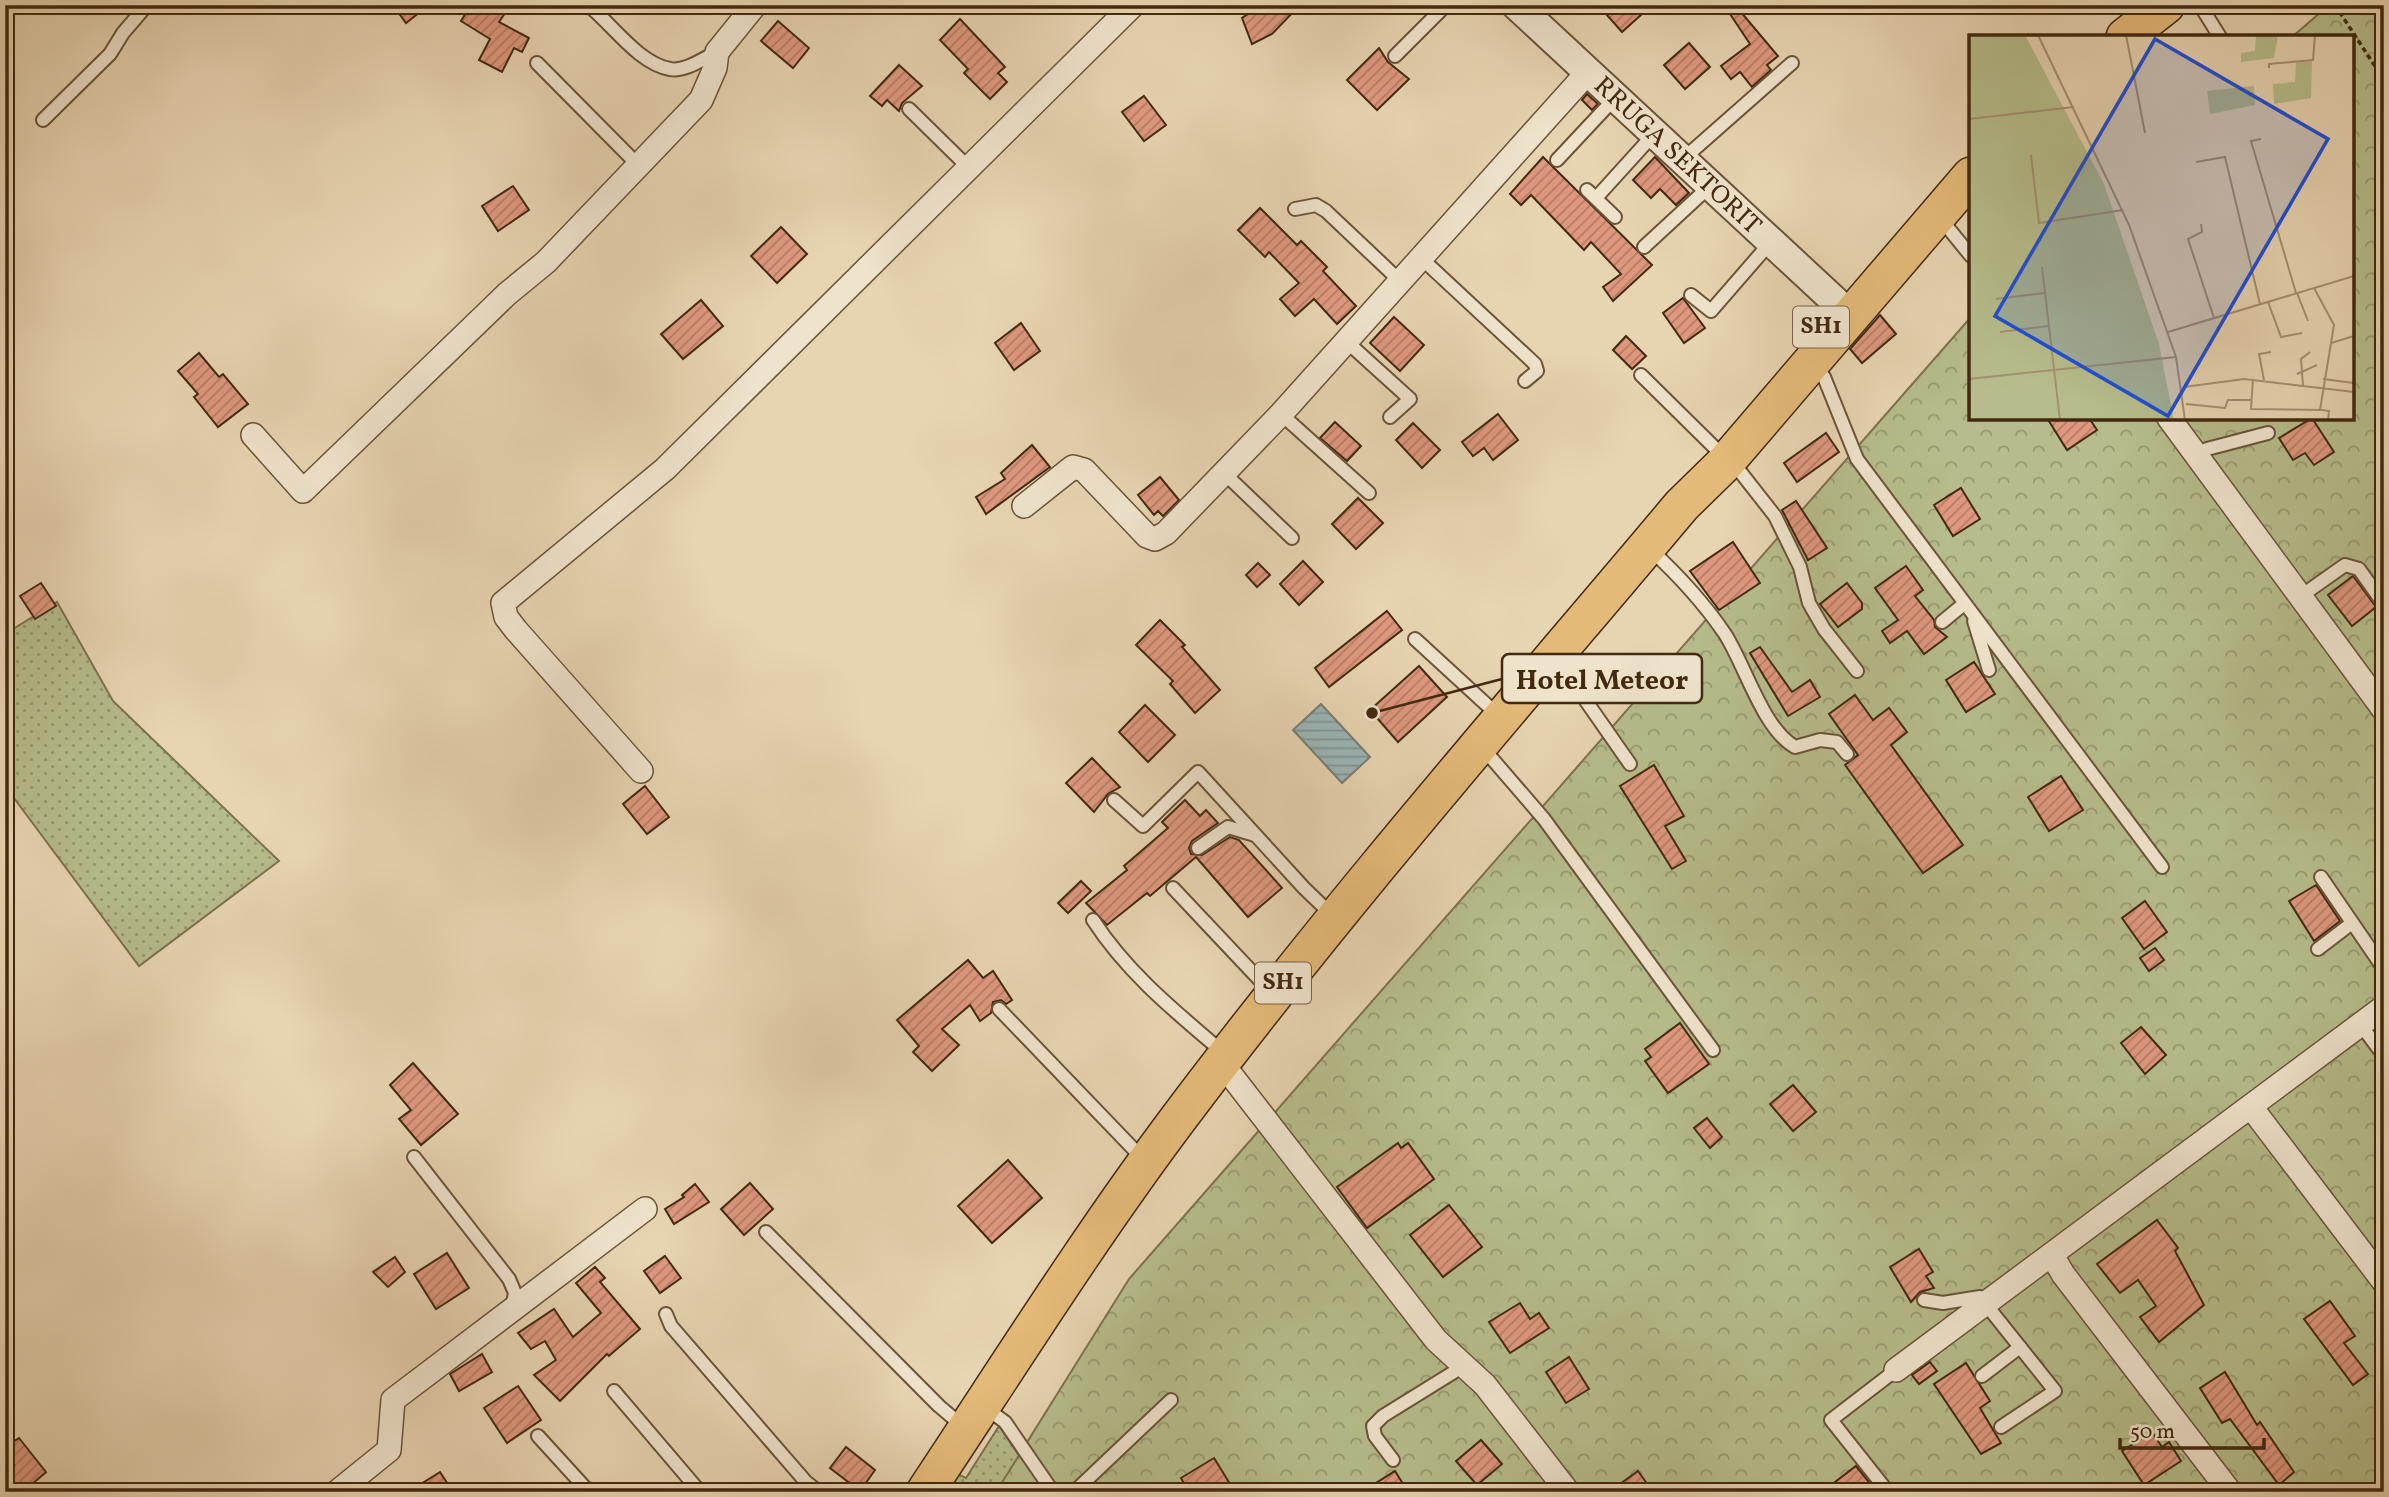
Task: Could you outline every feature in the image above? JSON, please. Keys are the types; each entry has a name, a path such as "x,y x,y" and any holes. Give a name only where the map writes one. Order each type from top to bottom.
{"main road":[{"path":"2109,35 2144,12"},
{"name":"SH1","path":"925,1492 1147,1162 1274,995 1969,160"},
{"name":"SH1","path":"1723,454 1810,362 1844,311 1969,178"}],"street":[{"path":"253,435 303,491 507,294 546,262 702,100 716,68 717,52 755,5"},
{"path":"641,771 516,630 506,617 503,603 665,469 1133,5"},
{"name":"RRUGA SEKTORIT","path":"1516,5 1844,311"},
{"path":"1024,506 1070,468 1078,468 1138,529 1155,539 1166,533 1281,414 1588,72"},
{"path":"2170,420 2384,710"},
{"path":"1896,1370 1987,1305 2384,1007"},
{"path":"1224,1059 1436,1340 1462,1367 1485,1385 1568,1492"},
{"path":"2251,1107 2384,1282"},
{"path":"337,1492 388,1450 393,1400 645,1209"},
{"path":"2052,1255 2230,1492"}],"lane":[{"path":"43,120 110,54 147,5"},
{"path":"235,5 245,5"},
{"path":"588,5 645,57 671,69 682,68 717,52"},
{"path":"1395,56 1446,5"},
{"path":"2200,5 2219,35"},
{"path":"537,63 639,166"},
{"path":"1681,160 1792,64"},
{"path":"1557,160 1615,98"},
{"path":"909,109 969,168"},
{"path":"1615,217 1591,194 1654,135"},
{"path":"1644,247 1710,186"},
{"path":"1295,209 1316,205 1326,211 1400,281"},
{"path":"1936,214 1969,254"},
{"path":"1691,295 1711,311 1770,243"},
{"path":"1420,257 1535,364 1537,371 1525,381"},
{"path":"1346,341 1410,399 1390,417"},
{"path":"1810,362 1824,377 1857,458 2162,867"},
{"path":"1642,375 1723,454 1775,516 1800,567 1809,603 1857,671"},
{"path":"1281,414 1369,493"},
{"path":"2196,455 2207,449 2268,433"},
{"path":"1224,474 1292,538"},
{"path":"1647,546 1724,632 1770,724 1782,740 1795,747 1820,740 1836,742 1847,754"},
{"path":"2301,596 2346,565 2359,569 2381,600"},
{"path":"1942,622 1968,609"},
{"path":"1968,609 1989,670"},
{"path":"1415,639 1491,732 1544,819 1713,1050"},
{"path":"1555,656 1630,764"},
{"path":"1114,800 1143,826 1198,772 1336,918"},
{"path":"1198,848 1228,827 1255,835"},
{"path":"2320,877 2384,969"},
{"path":"1172,888 1274,995"},
{"path":"1093,920 1109,946 1132,971 1224,1059"},
{"path":"2318,949 2352,923"},
{"path":"999,1009 1147,1162"},
{"path":"2360,1024 2384,1056"},
{"path":"414,1157 509,1279 515,1293 510,1311"},
{"path":"766,1232 939,1406 975,1417 1005,1422 1053,1492"},
{"path":"1924,1300 1943,1303 1980,1297 2054,1391 2001,1427"},
{"path":"666,1314 671,1326 806,1482 819,1492"},
{"path":"1982,1377 2020,1347"},
{"path":"1393,1460 1375,1436 1373,1426 1383,1416 1462,1367"},
{"path":"1888,1492 1831,1420 1896,1370"},
{"path":"614,1391 700,1492"},
{"path":"1074,1492 1171,1401"},
{"path":"538,1436 589,1492"}],"path":[{"path":"2335,5 2384,80"}],"green space":[{"path":"2329,5 2384,5 2384,1492 996,1492 1129,1279 1969,319 1969,420 2354,420 2354,35 2294,35"},
{"path":"57,602 113,701 279,861 139,966 5,786 5,634"},
{"path":"999,1426 1044,1492 943,1492 955,1473 966,1478"}],"water":[{"path":"1321,704 1370,757 1342,783 1293,730"}],"building":[{"path":"393,5 429,5 406,23"},
{"path":"471,5 493,5 505,13 499,22 529,38 522,52 514,48 502,72 479,60 490,39 461,21"},
{"path":"1262,5 1300,5 1272,34 1252,44 1242,18"},
{"path":"1598,5 1652,5 1622,32"},
{"path":"1735,5 1778,56 1767,65 1771,70 1752,87 1740,72 1731,79 1721,66 1750,44 1728,11"},
{"path":"960,19 1005,67 998,73 1007,82 990,99 964,73 968,69 940,40"},
{"path":"778,21 809,48 793,68 761,41"},
{"path":"1689,43 1710,67 1685,89 1664,65"},
{"path":"1379,48 1388,62 1409,79 1377,110 1347,80"},
{"path":"899,65 922,86 902,103 899,111 887,100 882,106 870,96"},
{"path":"1587,94 1598,104 1592,110 1582,100"},
{"path":"1144,96 1166,125 1144,141 1122,112"},
{"path":"1543,157 1652,265 1613,301 1603,287 1621,274 1591,242 1584,250 1531,195 1521,205 1510,194"},
{"path":"1655,157 1689,193 1676,205 1660,189 1651,198 1633,180"},
{"path":"513,186 529,210 498,231 482,206"},
{"path":"1260,208 1297,245 1301,241 1327,267 1323,271 1356,306 1337,324 1314,299 1295,316 1280,299 1299,283 1269,252 1265,257 1238,230"},
{"path":"781,227 807,254 777,283 751,256"},
{"path":"1683,298 1705,328 1684,343 1663,313"},
{"path":"701,300 723,326 683,359 661,334"},
{"path":"1880,315 1896,334 1862,363 1850,349"},
{"path":"1394,317 1424,345 1400,371 1370,343"},
{"path":"1021,323 1040,351 1014,370 995,343"},
{"path":"1626,336 1646,356 1632,369 1613,350"},
{"path":"199,353 219,377 223,374 248,404 218,427 194,397 198,394 178,371"},
{"path":"1498,414 1518,440 1493,460 1484,448 1473,456 1462,442"},
{"path":"2048,420 2090,420 2097,430 2067,450"},
{"path":"2309,420 2313,420 2334,452 2314,465 2305,453 2293,460 2279,438"},
{"path":"1335,422 1361,446 1347,461 1320,438"},
{"path":"1413,423 1440,450 1422,468 1396,440"},
{"path":"1826,433 1839,452 1797,482 1784,463"},
{"path":"1032,445 1050,467 986,514 976,497 1005,479 1001,473"},
{"path":"1160,477 1179,500 1163,516 1158,511 1154,515 1138,495"},
{"path":"1961,488 1980,519 1953,536 1934,505"},
{"path":"1358,498 1383,523 1356,549 1332,524"},
{"path":"1796,501 1827,548 1808,560 1782,510"},
{"path":"1733,542 1760,583 1719,610 1690,571"},
{"path":"1303,561 1323,582 1299,605 1280,584"},
{"path":"1258,563 1270,575 1257,587 1246,575"},
{"path":"1906,566 1923,590 1915,596 1934,620 1935,627 1947,637 1924,654 1907,631 1890,643 1882,631 1898,620 1875,588"},
{"path":"2353,576 2376,607 2352,626 2328,595"},
{"path":"41,583 56,606 35,619 20,596"},
{"path":"1847,583 1862,603 1862,609 1838,627 1820,604"},
{"path":"1387,611 1402,630 1329,687 1315,668"},
{"path":"1160,620 1185,645 1182,647 1220,690 1195,713 1170,684 1173,681 1136,645"},
{"path":"1760,647 1792,692 1810,680 1820,697 1788,716 1750,653"},
{"path":"1974,662 1995,694 1966,712 1946,680"},
{"path":"1419,666 1447,697 1398,742 1370,710"},
{"path":"1855,695 1873,720 1889,708 1907,732 1891,745 1963,845 1923,873 1845,765 1858,755 1829,714"},
{"path":"1145,705 1175,735 1148,762 1119,732"},
{"path":"1092,758 1120,787 1108,794 1094,812 1066,783"},
{"path":"1654,765 1684,816 1665,826 1686,861 1672,869 1620,786"},
{"path":"2061,776 2083,810 2049,831 2028,797"},
{"path":"645,786 669,817 647,834 623,804"},
{"path":"1185,800 1200,816 1206,810 1218,823 1192,841 1189,848 1191,854 1202,855 1230,837 1239,840 1282,888 1248,917 1196,857 1150,896 1147,893 1107,925 1086,903 1127,870 1124,866 1168,828 1162,822"},
{"path":"1081,881 1091,891 1068,913 1058,903"},
{"path":"2316,885 2340,921 2314,941 2289,901"},
{"path":"2145,901 2167,932 2144,949 2122,918"},
{"path":"2155,948 2164,960 2149,971 2140,958"},
{"path":"968,960 983,978 993,971 1012,1000 1006,1004 1001,1000 993,1002 991,1013 980,1021 970,1005 942,1029 959,1045 932,1071 913,1052 919,1046 897,1020"},
{"path":"1680,1023 1709,1064 1668,1093 1645,1061 1651,1057 1645,1049"},
{"path":"2141,1027 2166,1055 2145,1074 2121,1043"},
{"path":"413,1063 458,1114 421,1145 399,1119 411,1110 390,1085"},
{"path":"1793,1085 1816,1112 1793,1131 1770,1104"},
{"path":"1707,1118 1722,1137 1710,1148 1694,1128"},
{"path":"1398,1143 1401,1148 1408,1143 1434,1179 1367,1228 1337,1187"},
{"path":"1008,1160 1042,1198 992,1243 958,1206"},
{"path":"750,1183 773,1209 744,1235 721,1209"},
{"path":"695,1184 709,1202 674,1224 665,1209 684,1197 682,1195"},
{"path":"1449,1205 1482,1247 1443,1277 1410,1235"},
{"path":"2157,1220 2178,1248 2175,1251 2204,1305 2159,1342 2140,1317 2156,1306 2138,1280 2120,1293 2097,1264"},
{"path":"1919,1249 1933,1272 1926,1276 1934,1288 1920,1292 1911,1302 1890,1267"},
{"path":"447,1253 469,1288 436,1309 414,1274"},
{"path":"665,1256 681,1278 660,1293 644,1271"},
{"path":"395,1257 405,1272 388,1287 373,1272"},
{"path":"595,1267 605,1278 600,1282 640,1329 609,1356 607,1354 560,1401 534,1375 556,1360 545,1341 531,1349 518,1333 554,1309 573,1337 601,1313 576,1283"},
{"path":"2330,1301 2355,1336 2344,1343 2368,1374 2353,1385 2304,1319"},
{"path":"1520,1303 1530,1319 1539,1313 1549,1328 1510,1353 1489,1322"},
{"path":"482,1354 492,1372 459,1391 450,1374"},
{"path":"1569,1357 1589,1389 1566,1403 1546,1372"},
{"path":"1930,1362 1937,1371 1919,1384 1912,1375"},
{"path":"1966,1363 1990,1401 1980,1408 2001,1443 1981,1454 1934,1384"},
{"path":"2225,1372 2257,1425 2260,1422 2294,1472 2279,1485 2230,1419 2222,1423 2200,1388"},
{"path":"518,1386 541,1420 507,1443 484,1408"},
{"path":"2152,1432 2162,1447 2169,1442 2181,1461 2144,1485 2122,1451"},
{"path":"19,1438 46,1472 23,1492 12,1492 5,1485 5,1447"},
{"path":"1481,1440 1502,1464 1477,1485 1456,1461"},
{"path":"846,1447 875,1470 860,1491 830,1468"},
{"path":"1214,1458 1235,1492 1189,1492 1181,1478"},
{"path":"1856,1466 1877,1492 1822,1492"},
{"path":"1395,1471 1408,1492 1362,1492"},
{"path":"1638,1471 1653,1492 1609,1492"},
{"path":"440,1472 453,1492 408,1492"}],"place":[{"name":"Hotel Meteor","path":"1372,713"}]}
